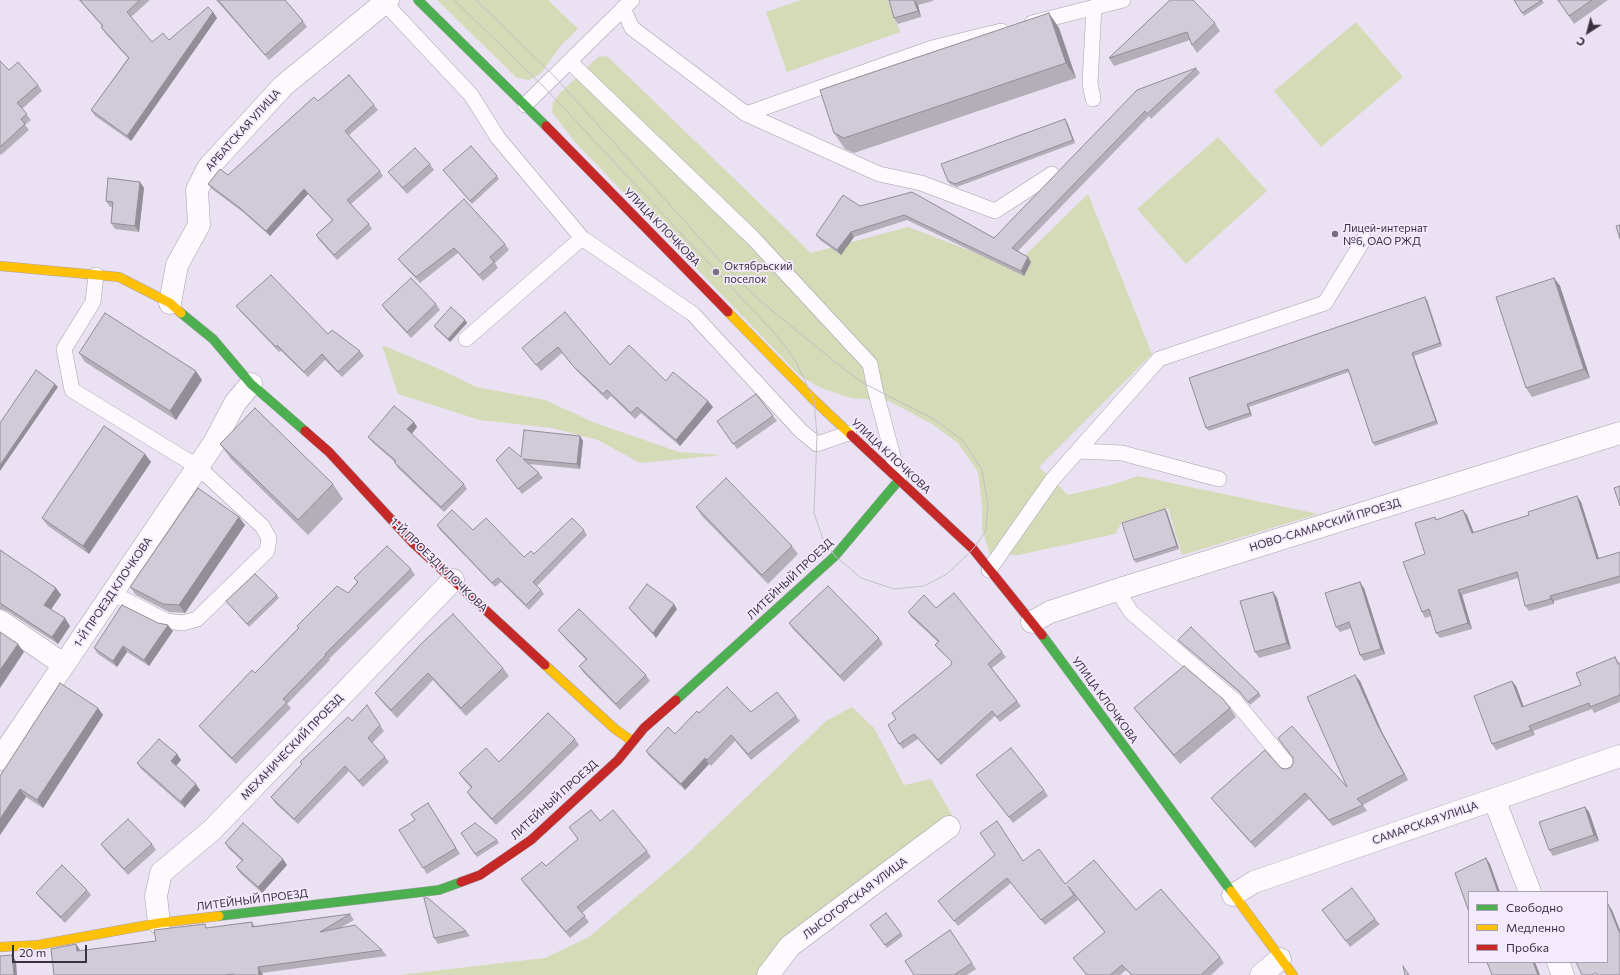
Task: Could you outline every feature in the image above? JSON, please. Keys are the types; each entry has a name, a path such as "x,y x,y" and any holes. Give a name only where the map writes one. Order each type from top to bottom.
{"street":[{"name":"УЛИЦА КЛОЧКОВА","path":"418,0 525,105 814,400 973,549 1032,622 1286,967"},
{"name":"АРБАТСКАЯ УЛИЦА","path":"170,303 177,265 199,225 197,190 208,168 283,86 385,1"},
{"name":"1-Й ПРОЕЗД КЛОЧКОВА","path":"0,266 119,278 170,303 213,339 251,384 329,452 413,543 615,728 632,741"},
{"name":"1-Й ПРОЕЗД КЛОЧКОВА","path":"0,759 214,443 235,403 251,384"},
{"name":"НОВО-САМАРСКИЙ ПРОЕЗД","path":"1032,622 1050,612 1117,590 1620,433"},
{"name":"ЛИТЕЙНЫЙ ПРОЕЗД","path":"0,947 38,945 159,923 439,890 480,875 531,840 618,760 644,728 835,556 899,480"},
{"name":"МЕХАНИЧЕСКИЙ ПРОЕЗД","path":"159,923 156,896 161,873 212,830 453,580"},
{"path":"0,622 63,664"},
{"name":"САМАРСКАЯ УЛИЦА","path":"1233,895 1254,882 1620,756"},
{"path":"1494,799 1530,891"},
{"name":"ЛЫСОГОРСКАЯ УЛИЦА","path":"768,975 790,946 949,827"},
{"path":"1558,963 1563,975"},
{"path":"1261,975 1286,967"}],"lane":[{"path":"746,114 932,48 1123,0"},
{"path":"385,1 471,95 498,138 582,238 693,314 801,431 817,444 849,433"},
{"path":"525,105 627,4"},
{"path":"627,4 632,28 746,114 879,174 921,183 995,211 1052,174"},
{"path":"1093,99 1090,83 1094,7"},
{"path":"570,62 753,238 870,364 875,389 899,480"},
{"path":"466,339 582,238"},
{"path":"989,570 1052,480 1159,358 1325,303 1364,239"},
{"path":"96,276 93,302 64,349 72,390 198,467 262,526 270,538 266,551 196,619 183,623 166,621 112,593"},
{"path":"1079,450 1122,453 1219,479"},
{"path":"1117,590 1131,612 1235,701 1289,766"}],"green space":[{"path":"437,0 548,0 578,29 562,44 541,73 529,80 517,78"},
{"path":"801,0 888,0 900,32 787,72 766,12"},
{"path":"1356,22 1403,77 1321,147 1274,91"},
{"path":"607,56 811,253 908,227 1013,267 1088,194 1152,354 1039,467 1068,495 1111,485 1138,476 1318,514 1182,555 1168,508 1122,522 1115,534 1018,555 990,554 982,529 982,505 978,472 958,443 932,424 889,401 851,398 821,388 799,375 575,142 552,112 553,103 559,94 598,57"},
{"path":"1218,137 1267,191 1186,264 1137,209"},
{"path":"382,345 437,368 476,387 545,400 595,423 679,452 722,455 640,463 598,440 552,428 480,420 398,394"},
{"path":"852,707 874,728 904,785 931,779 953,817 760,975 399,975 545,958 589,937 687,854 826,721"}],"building":[{"path":"80,0 140,0 127,12 152,42 163,33 169,40 208,7 213,12 127,136 91,110 129,58 101,27 103,26"},
{"path":"218,0 285,0 303,21 265,55"},
{"path":"889,0 914,0 918,11 894,18"},
{"path":"1170,0 1193,0 1215,23 1192,45 1187,32 1109,58"},
{"path":"1514,0 1542,0 1522,13"},
{"path":"1558,0 1592,0 1569,16"},
{"path":"1049,13 1066,63 844,138 834,133 820,90"},
{"path":"0,61 9,70 18,62 38,85 17,103 27,114 21,119 25,124 0,147"},
{"path":"1196,68 1147,114 1145,111 1012,248 1028,257 1021,271 904,215 851,232 837,250 816,235 843,195 860,206 912,192 994,238 1137,90"},
{"path":"349,75 374,105 345,131 380,171 347,200 369,224 334,255 316,235 333,220 304,189 266,231 240,208 208,184 220,169 228,175 314,97 318,101"},
{"path":"1065,119 1073,140 955,184 948,181 941,164"},
{"path":"471,146 497,176 470,201 443,170"},
{"path":"415,148 430,164 403,188 388,172"},
{"path":"108,178 140,182 135,226 111,223 113,202 106,201"},
{"path":"464,199 505,244 490,257 494,262 479,275 454,248 416,277 398,259"},
{"path":"1620,225 1620,239 1616,226"},
{"path":"271,275 328,334 332,330 360,351 338,372 322,354 304,372 277,345 276,347 236,306"},
{"path":"411,278 436,304 407,332 382,305"},
{"path":"1554,278 1584,369 1526,388 1496,297"},
{"path":"1425,297 1440,343 1412,353 1436,421 1373,443 1348,369 1247,404 1250,413 1206,428 1189,378"},
{"path":"451,307 465,320 448,339 434,326"},
{"path":"565,312 610,365 629,345 666,381 673,372 708,401 676,440 637,407 631,413 607,390 603,394 573,366 558,347 536,365 522,348"},
{"path":"105,313 196,371 170,411 79,353"},
{"path":"36,370 55,384 0,465 0,423"},
{"path":"756,394 773,416 733,444 717,421"},
{"path":"394,406 414,422 407,429 464,484 441,507 394,462 396,461 368,437"},
{"path":"255,408 333,484 298,520 220,444"},
{"path":"104,426 145,454 83,546 42,518"},
{"path":"524,430 580,436 577,464 523,459 539,473 518,489 496,460 509,447 521,457"},
{"path":"726,478 792,546 762,575 696,507"},
{"path":"1620,486 1620,506 1614,488"},
{"path":"198,488 239,517 179,605 163,604 130,587"},
{"path":"1577,496 1597,559 1620,552 1620,576 1550,596 1551,599 1525,606 1517,572 1458,590 1468,623 1436,633 1429,609 1422,612 1403,562 1425,554 1415,523 1435,517 1436,520 1463,510 1472,533 1529,515 1528,512"},
{"path":"1165,509 1177,546 1134,560 1122,523"},
{"path":"452,510 473,530 486,518 524,557 531,551 534,554 572,518 584,530 533,582 541,590 526,605 498,578 492,583 437,525"},
{"path":"387,546 411,569 325,654 326,655 283,699 287,702 232,758 199,726 252,670 255,673 299,628 297,626 337,586 348,593 358,582 354,578"},
{"path":"0,550 56,588 44,605 65,618 52,637 0,603"},
{"path":"255,574 277,595 247,624 226,601"},
{"path":"1360,582 1381,649 1360,655 1349,622 1336,627 1325,593"},
{"path":"647,584 674,604 653,633 629,608"},
{"path":"828,586 879,638 840,676 789,623"},
{"path":"1273,592 1287,643 1255,652 1240,601"},
{"path":"954,593 1002,652 988,664 1017,701 997,717 992,711 938,760 914,734 899,744 888,725 896,719 892,713 951,665 952,662 935,645 939,641 908,612 924,595 936,608"},
{"path":"122,605 158,623 168,625 144,660 123,646 113,661 94,648"},
{"path":"579,609 646,675 616,704 579,666 587,659 558,630"},
{"path":"453,614 503,668 461,708 428,673 391,710 375,693 423,642"},
{"path":"1191,627 1259,693 1248,702 1239,691 1178,640"},
{"path":"0,632 18,644 0,670"},
{"path":"1615,657 1618,664 1620,664 1620,695 1590,707 1589,703 1529,726 1531,730 1492,744 1474,696 1512,681 1522,707 1581,685 1576,673"},
{"path":"1184,666 1223,699 1230,708 1174,755 1134,708"},
{"path":"1355,675 1378,726 1404,774 1357,799 1363,805 1329,820 1305,793 1251,842 1211,798 1265,750 1281,768 1286,769 1291,767 1293,758 1278,738 1292,726 1347,787 1307,697"},
{"path":"60,683 98,708 37,800 20,789 0,819 0,776"},
{"path":"727,687 751,712 777,692 796,716 748,754 731,735 707,760 705,758 681,784 646,751 668,727 675,734 697,711 699,713"},
{"path":"367,705 380,725 368,738 385,757 359,781 345,766 294,819 271,797 302,764 300,762 348,717 352,721"},
{"path":"548,713 575,739 492,819 467,792 472,787 459,773 486,748 499,762"},
{"path":"159,739 177,754 171,761 196,784 181,801 182,803 137,763"},
{"path":"1011,748 1044,790 1009,817 976,775"},
{"path":"428,803 456,848 423,868 399,830 415,820 411,814"},
{"path":"1585,807 1594,835 1549,850 1539,822"},
{"path":"591,810 600,821 613,810 647,851 577,907 585,916 566,932 521,879 542,862 546,866 578,839 569,827"},
{"path":"128,819 152,844 124,869 101,844"},
{"path":"997,821 1023,861 1039,849 1065,884 1094,860 1136,910 1161,889 1220,957 1201,975 1132,975 1122,965 1110,975 1087,975 1073,958 1105,932 1068,886 1074,895 1041,920 1007,878 954,921 938,901 995,855 980,833"},
{"path":"243,823 283,859 258,887 236,867 243,860 225,843"},
{"path":"475,823 497,840 475,854 461,833"},
{"path":"1486,858 1498,891 1468,891 1468,909 1455,873"},
{"path":"62,865 87,890 61,917 36,893"},
{"path":"1352,888 1375,919 1346,941 1322,910"},
{"path":"424,898 428,898 466,931 434,938"},
{"path":"1608,904 1620,934 1620,975 1597,975 1596,973 1591,975 1582,975 1576,963 1608,963"},
{"path":"886,913 901,933 885,945 870,925"},
{"path":"350,914 320,932 355,925 382,950 258,967 259,975 54,975 51,949 76,944 77,951 156,941 154,930 205,924 206,928 252,922 252,927"},
{"path":"950,930 972,963 954,975 914,975 905,961"},
{"path":"12,955 14,975 0,975 0,956"},
{"path":"1487,963 1533,963 1538,975 1492,975"},
{"path":"1403,966 1409,975 1405,975"}],"tram line":[{"path":"454,0 543,86 779,338 796,362 814,400 817,436 814,513 823,539 835,556 861,578 894,589 924,586 947,574 973,549 986,531 988,505 982,470 963,441 934,419 863,383 757,298 724,265 554,76 476,0"}],"traffic: fast":[{"path":"418,0 546,126"},
{"path":"181,313 213,339 251,384 305,431"},
{"path":"676,700 835,556 899,480"},
{"path":"1042,635 1231,891"},
{"path":"219,916 439,890 461,882"}],"traffic: slow":[{"path":"0,266 119,277 170,303 181,313"},
{"path":"728,312 814,400 851,435"},
{"path":"545,665 615,729 632,741"},
{"path":"1231,891 1293,975"},
{"path":"0,947 38,945 159,923 219,916"}],"traffic: jam":[{"path":"546,126 728,312"},
{"path":"305,431 329,452 413,543 545,665"},
{"path":"851,435 973,549 1042,635"},
{"path":"461,882 480,875 531,840 618,760 644,728 676,700"}],"place":[{"name":"Лицей-интернат №6, ОАО РЖД","path":"1335,234"},
{"name":"Октябрьский поселок","path":"716,272"}]}
